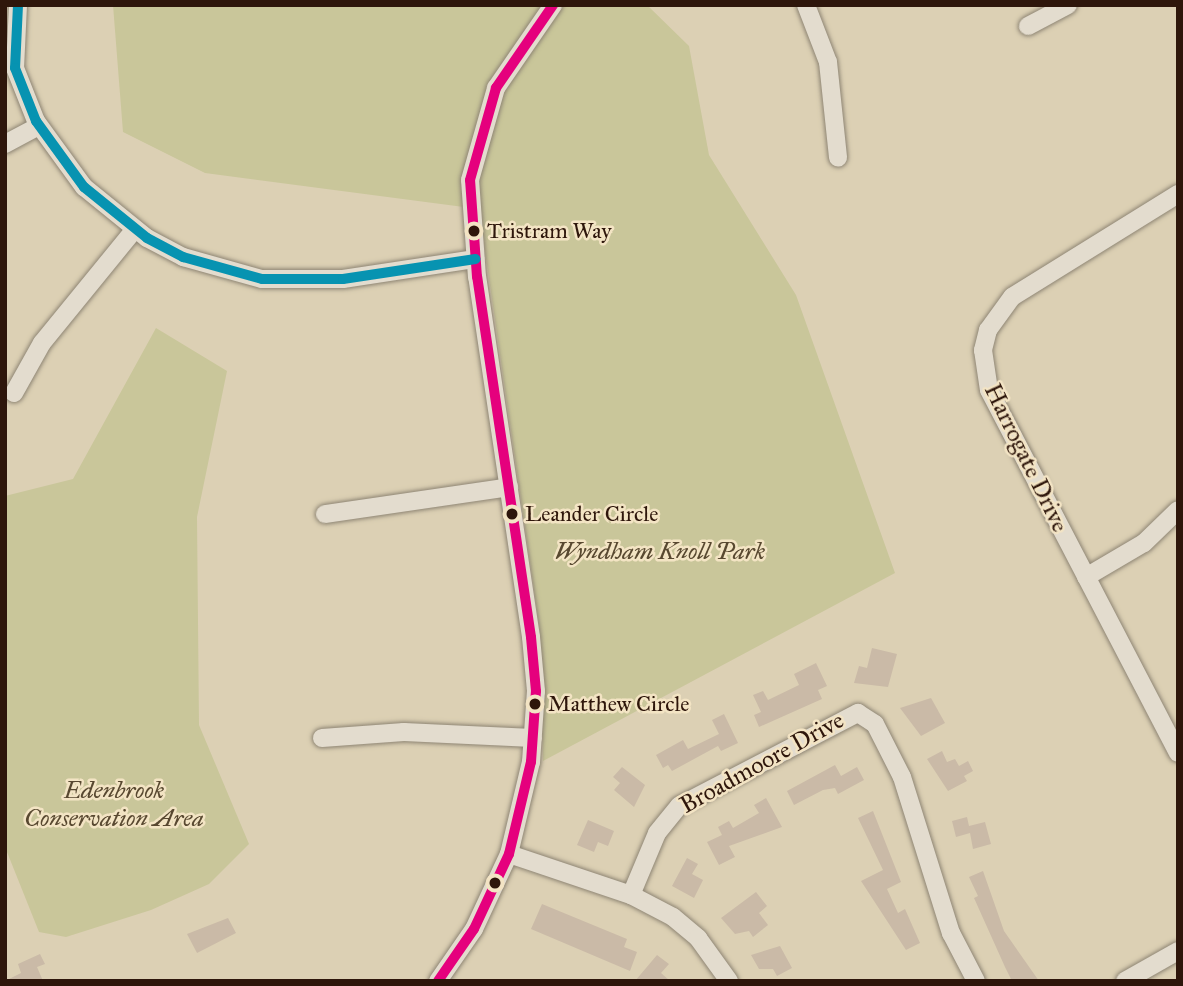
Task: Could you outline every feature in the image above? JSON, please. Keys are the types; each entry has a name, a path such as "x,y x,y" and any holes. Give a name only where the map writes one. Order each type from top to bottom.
{"street":[{"path":"19,5 15,68 39,126 84,187 134,230 183,257 262,279 343,279 475,259"},
{"path":"438,981 474,929 509,854 533,738 531,637 475,259 470,180 482,122 510,63 553,5"},
{"path":"806,5 828,62 838,157"},
{"path":"1028,26 1068,5"},
{"path":"5,144 39,126"},
{"name":"Harrogate Drive","path":"1178,194 1012,297 988,330 983,350 989,390 1178,753"},
{"path":"14,393 42,343 134,230"},
{"path":"325,514 509,487"},
{"path":"1086,577 1144,543 1178,510"},
{"name":"Broadmoore Drive","path":"631,895 657,834 679,806 858,713 875,724 902,778 951,933 976,981"},
{"path":"322,738 416,732 533,738"},
{"path":"509,854 631,895 698,938 729,981"},
{"path":"1125,981 1178,951"}],"green space":[{"name":"Wyndham Knoll Park","path":"113,5 647,5 689,46 709,155 796,295 895,573 543,761 540,631 479,209 205,173 123,132"},
{"name":"Edenbrook Conservation Area","path":"156,328 227,371 197,517 199,725 249,844 209,884 151,910 66,937 39,932 5,847 5,496 73,479"}],"building":[{"path":"872,648 897,654 888,687 854,683 859,666 867,668"},
{"path":"816,663 827,686 818,690 822,699 759,727 754,715 761,712 753,695 763,691 768,700 799,685 794,674"},
{"path":"931,698 945,723 921,736 900,708"},
{"path":"724,714 738,743 721,751 718,746 672,771 668,765 663,768 656,755 683,740 688,749 719,734 712,720"},
{"path":"942,751 947,762 955,759 959,766 968,761 973,771 964,776 967,781 948,791 927,759"},
{"path":"835,765 841,776 857,767 864,780 838,794 835,788 823,790 794,805 787,791"},
{"path":"622,767 645,785 634,807 614,790 620,783 613,777"},
{"path":"766,798 782,827 729,846 735,857 719,865 707,842 722,835 718,827 729,821 733,828 759,813 754,805"},
{"path":"873,811 901,882 887,889 898,913 905,909 920,943 906,950 861,881 883,870 858,818"},
{"path":"967,817 969,826 985,822 991,844 973,849 970,833 956,837 952,821"},
{"path":"588,820 614,831 608,846 598,842 594,852 577,845"},
{"path":"687,858 698,864 692,874 703,880 694,898 672,886"},
{"path":"983,871 1004,931 1039,981 1012,981 974,898 978,896 969,877"},
{"path":"756,892 767,906 759,913 768,925 753,937 749,931 735,934 721,918"},
{"path":"542,904 627,939 624,947 637,952 630,971 531,929"},
{"path":"228,918 236,933 197,953 187,934"},
{"path":"780,946 792,968 777,976 773,969 759,969 751,955"},
{"path":"40,954 45,964 37,967 43,981 5,981 21,973 18,964"},
{"path":"657,955 669,964 661,973 670,981 635,981"}],"transit line":[{"path":"18,5 15,68 36,121 84,187 147,238 183,257 262,279 343,279 475,259"},
{"path":"438,981 474,929 509,854 531,762 536,691 531,637 477,277 470,180 496,88 553,5"}],"place":[{"name":"Tristram Way","path":"474,231"},
{"name":"Leander Circle","path":"512,514"},
{"name":"Matthew Circle","path":"535,704"}]}
